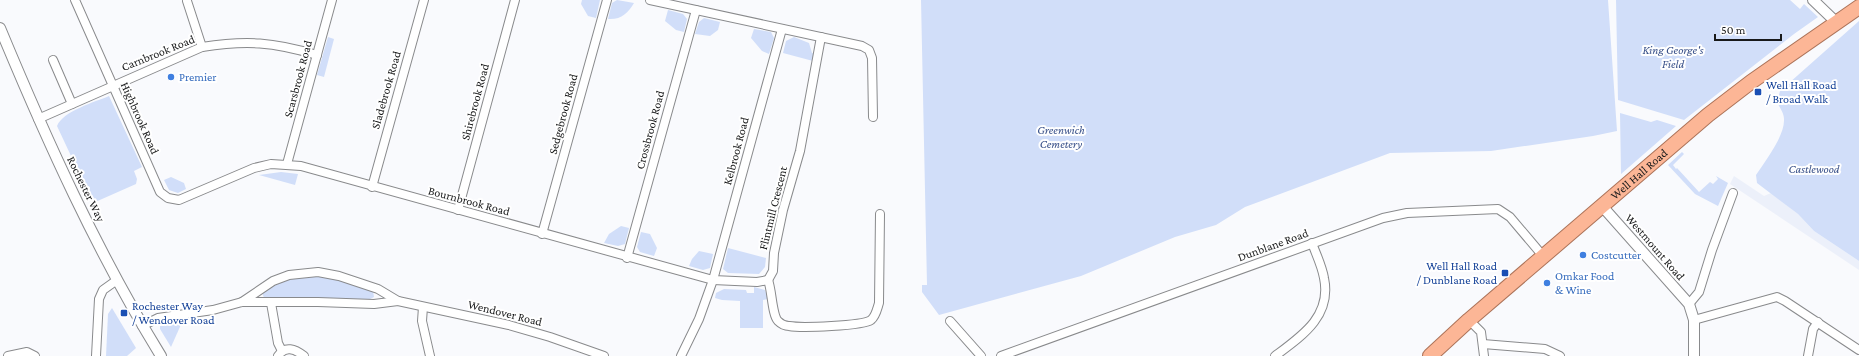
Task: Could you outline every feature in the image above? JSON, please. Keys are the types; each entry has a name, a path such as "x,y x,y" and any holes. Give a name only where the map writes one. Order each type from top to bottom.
{"highway":[{"name":"Well Hall Road","path":"1430,356 1469,320 1708,115 1751,82 1859,7"}],"street":[{"name":"Highbrook Road","path":"75,0 160,192 168,198"},
{"name":"Scarsbrook Road","path":"287,164 332,0"},
{"name":"Sladebrook Road","path":"372,186 424,0"},
{"name":"Shirebrook Road","path":"458,210 515,0"},
{"name":"Sedgebrook Road","path":"542,234 607,0"},
{"path":"650,0 862,46 868,50 872,58 873,117"},
{"path":"1813,0 1837,23"},
{"path":"188,1 202,47"},
{"name":"Crossbrook Road","path":"628,258 696,10"},
{"name":"Rochester Way","path":"0,28 38,118 84,218 142,326 161,356"},
{"name":"Kelbrook Road","path":"681,356 699,319 713,280 782,29"},
{"name":"Flintmill Crescent","path":"820,37 800,151 783,210 774,253 772,271 768,280 772,290 774,313 776,319 782,325 790,327 829,326 864,323 872,319 877,312 879,303 880,214"},
{"name":"Carnbrook Road","path":"38,118 202,47 230,42 255,42 275,44 317,55"},
{"path":"53,60 72,104"},
{"name":"Bournbrook Road","path":"168,198 178,200 254,168 271,164 287,164 713,280 757,282 768,280"},
{"name":"Westmount Road","path":"1689,304 1699,292 1712,250 1734,193"},
{"name":"Westmount Road","path":"1602,206 1689,304 1694,320 1694,356"},
{"name":"Dunblane Road","path":"1001,356 1395,214 1491,209 1505,212 1543,256"},
{"path":"1275,356 1309,330 1316,321 1324,303 1326,292 1324,277 1312,243"},
{"name":"Wendover Road","path":"242,302 273,281 289,275 318,272 339,276 378,289 398,301 509,325 550,337 604,356"},
{"path":"96,356 99,299 103,290 117,280"},
{"path":"1694,320 1768,298 1777,297 1818,322 1859,350"},
{"name":"Wendover Road","path":"142,326 158,318 213,310 242,302 374,304 398,301"},
{"path":"271,303 280,353 288,349 295,350 304,356"},
{"path":"424,307 422,321 430,356"},
{"path":"1469,320 1481,332 1484,356"},
{"path":"950,321 981,356"},
{"path":"1808,356 1813,329 1818,322"},
{"path":"1483,344 1545,349 1560,356"},
{"path":"8,356 27,352 35,356"}],"shaded area":[{"path":"1734,176 1764,196 1771,193 1798,214 1814,231 1859,261 1859,270 1730,184"}],"green space":[{"path":"582,0 600,0 596,18 588,16 581,4"},
{"path":"617,0 634,3 624,15 613,19 608,19 612,3"},
{"name":"Greenwich Cemetery","path":"921,0 1608,0 1617,131 1491,151 1390,153 1245,207 1216,225 1175,237 1081,276 939,315 922,292 922,285 927,285"},
{"name":"King George's Field","path":"1616,0 1790,0 1800,9 1804,4 1818,17 1684,120 1618,100"},
{"path":"668,10 683,14 687,19 684,32 676,30 665,21"},
{"path":"704,18 720,22 718,30 710,36 695,34 699,22"},
{"name":"Castlewood","path":"1859,21 1859,261 1814,231 1798,214 1757,183 1756,175 1774,148 1783,126 1784,119 1782,110 1777,102 1780,91"},
{"path":"754,29 771,32 774,38 769,54 762,51 751,38"},
{"path":"328,37 334,39 324,77 317,75"},
{"path":"794,37 809,43 812,53 815,54 813,61 783,53 786,41"},
{"path":"109,96 142,167 134,171 137,179 136,184 93,203 57,126 60,121 72,111"},
{"path":"1620,113 1651,122 1657,120 1676,126 1621,174"},
{"path":"1682,152 1684,154 1673,165 1699,192 1710,182 1713,184 1718,179 1716,176 1728,183 1718,206 1695,194 1668,165"},
{"path":"281,172 298,174 295,185 259,175"},
{"path":"171,177 184,183 186,189 178,193 169,190 164,180"},
{"path":"621,226 629,228 625,244 618,246 604,243 609,234"},
{"path":"641,232 650,234 657,248 654,256 640,252 637,247"},
{"path":"728,248 766,258 765,267 759,274 728,273 723,269"},
{"path":"699,251 713,254 710,268 703,270 689,266 692,259"},
{"path":"306,275 327,276 373,291 374,297 368,300 265,300 262,293 283,282"},
{"path":"754,287 765,290 768,299 763,300 763,328 740,328 740,301 715,298 716,293 724,289 746,290 747,293 754,293"},
{"path":"112,308 136,348 127,356 106,356 108,314"},
{"path":"183,320 171,347 160,329 160,325 163,323"}],"place":[{"name":"Premier","path":"171,77"},
{"name":"Well Hall Road / Broad Walk","path":"1758,92"},
{"name":"Costcutter","path":"1583,255"},
{"name":"Well Hall Road / Dunblane Road","path":"1505,273"},
{"name":"Omkar Food & Wine","path":"1547,283"},
{"name":"Rochester Way / Wendover Road","path":"124,313"}]}
